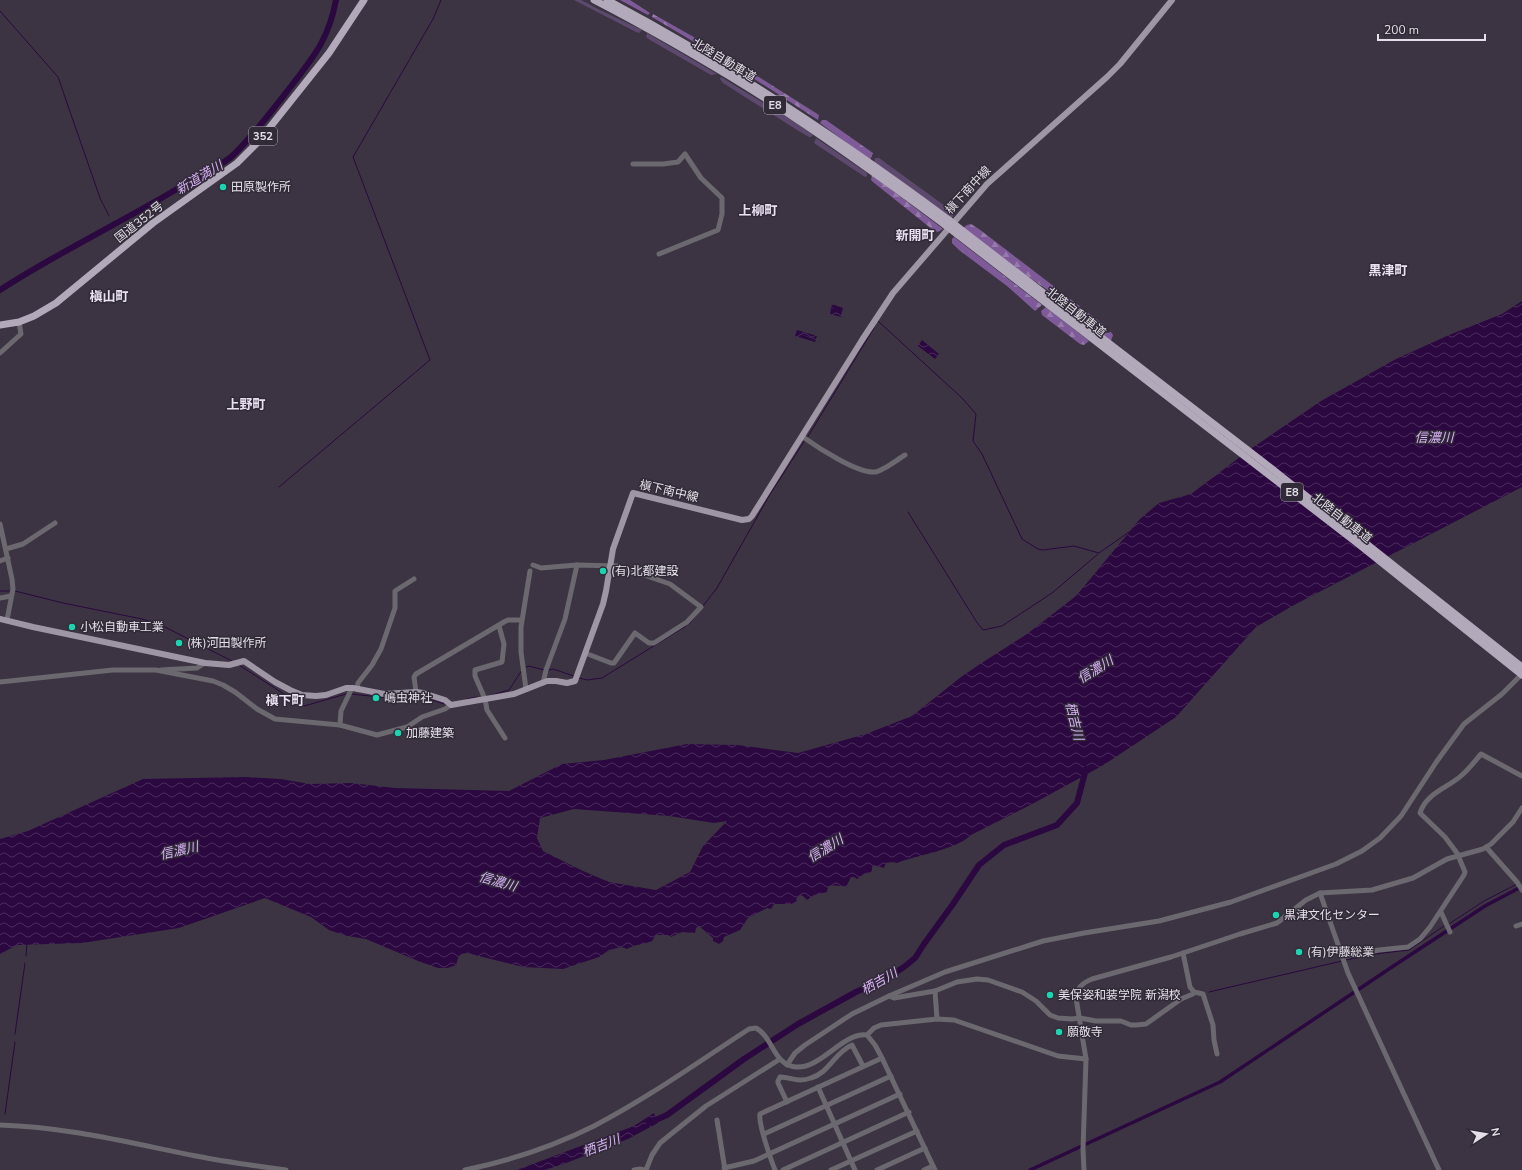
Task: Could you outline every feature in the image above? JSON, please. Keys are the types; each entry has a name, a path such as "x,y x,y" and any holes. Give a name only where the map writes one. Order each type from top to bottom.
{"highway":[{"name":"国道352号","path":"0,325 19,322 39,314 63,298 153,224 228,171 259,141 329,53 364,0"},
{"name":"北陸自動車道","path":"594,0 675,44 753,91 833,143 947,222"},
{"name":"北陸自動車道","path":"607,0 704,54 785,104 868,160 1107,346 1522,675"},
{"name":"北陸自動車道","path":"1107,346 1274,470 1522,667"}],"main road":[{"name":"槇下南中線","path":"451,706 514,694 550,681 567,683 575,681 606,591 615,542 633,493 742,520 749,519 755,513 775,479 803,437 886,302 987,184 1115,69 1172,0"},
{"path":"3,619 33,627 205,662 229,665 244,661 275,682 290,690 302,694 316,696 326,695 346,688 355,688 384,694 416,692 445,700 451,706"}],"street":[{"path":"633,164 663,164 678,162 685,154 701,178 722,198 722,214 718,230 659,254"},
{"path":"0,353 21,334 19,322"},
{"path":"803,437 852,466 875,472 905,455"},
{"path":"6,549 23,544 55,523"},
{"path":"0,526 12,579 11,596 3,619"},
{"path":"0,560 8,558"},
{"path":"533,565 541,568 618,566 663,580 701,607 684,624 654,643 649,643 636,633 614,663 585,653"},
{"path":"544,683 546,670 565,619 577,566"},
{"path":"526,689 521,652 521,620 530,571"},
{"path":"340,725 341,711 381,649 395,608 395,591 414,579"},
{"path":"0,598 11,596"},
{"path":"416,692 414,677 416,674 508,620 521,620"},
{"path":"499,626 504,644 502,662 475,670 475,676 485,699 489,714 505,738"},
{"path":"0,682 113,670 197,668 205,662"},
{"path":"156,670 213,681 223,685 235,692 257,709 275,719 340,725 380,735 407,727 422,717 451,706"},
{"path":"787,1065 795,1053 804,1045 852,1014 889,996 959,967 1043,941 1164,920 1231,902 1353,856 1377,841 1395,823 1464,724 1507,690 1522,675"},
{"path":"1342,957 1379,950 1408,947 1420,939 1441,912 1465,872 1459,855 1445,837 1420,813 1426,802 1463,774 1481,754 1522,776"},
{"path":"1084,1170 1083,1142 1086,1059 1076,1001 1076,994 1081,985 1086,982 1277,923 1306,900 1320,893 1372,890 1413,878 1444,860 1486,847 1507,829 1522,808"},
{"path":"1486,847 1517,882 1522,890"},
{"path":"1320,893 1348,973 1439,1170"},
{"path":"1441,912 1450,932"},
{"path":"1183,953 1187,980 1190,987 1194,992 1203,994 1213,1025 1217,1054"},
{"path":"889,996 894,998 936,991 965,980 988,980 1027,995 1054,1017 1065,1019 1080,1018 1096,1021 1121,1021 1131,1025 1146,1024 1181,999 1193,994 1194,992"},
{"path":"936,991 937,1019"},
{"path":"465,1170 525,1154 551,1145 592,1127 640,1099 752,1028 759,1029 762,1032 778,1057 787,1065 796,1068 807,1067 850,1040 861,1035 867,1035 874,1028 881,1025 937,1019 954,1020 1058,1056 1086,1059"},
{"path":"867,1035 875,1045 882,1058 909,1112 934,1168 924,1170"},
{"path":"786,1102 778,1083 780,1077 797,1081 814,1077 826,1069 840,1052 852,1046 863,1066"},
{"path":"634,1170 645,1170 660,1143 706,1106 778,1057"},
{"path":"775,1170 759,1117 760,1114 882,1058"},
{"path":"764,1134 891,1076"},
{"path":"818,1087 855,1170"},
{"path":"717,1120 724,1169 754,1161 900,1094"},
{"path":"783,1170 909,1112"},
{"path":"0,1125 71,1131 98,1135 255,1167 286,1170"},
{"path":"831,1170 917,1130"},
{"path":"877,1170 925,1148"}],"shaded area":[{"path":"574,0 581,0 642,30 639,33 636,32"},
{"path":"647,33 717,74 711,75 650,40 646,37"},
{"path":"721,77 795,122 813,135 809,137 797,130 723,83 720,79"},
{"path":"816,138 867,173 867,176 865,177 814,143"},
{"path":"875,158 879,158 952,211 954,215 951,219 874,162"}],"green space":[{"path":"620,0 630,0 650,13 648,15"},
{"path":"653,14 722,53 721,58 652,17"},
{"path":"727,57 819,115 818,120 725,60"},
{"path":"822,120 826,120 873,153 870,160 820,123"},
{"path":"872,175 943,229 938,232 933,230 873,182 871,180"},
{"path":"971,224 1056,288 1053,291 1049,291 1010,264 963,228"},
{"path":"954,237 1042,305 1035,311 1007,286 959,250 952,243 952,239"},
{"path":"1060,294 1065,295 1104,325 1105,328 1103,330 1107,333 1111,332 1113,335 1111,341 1057,297"},
{"path":"1046,307 1089,341 1084,345 1080,344 1042,315 1041,311"}],"water":[{"name":"信濃川","path":"1522,301 1522,487 1294,605 1256,627 1176,717 1102,766 971,835 956,845 897,863 886,863 884,868 874,865 872,867 872,871 867,874 865,873 857,879 851,877 846,887 830,886 828,887 827,892 814,895 807,900 800,895 796,899 797,901 791,904 774,904 771,909 767,908 748,918 740,930 724,937 723,941 719,944 713,941 713,938 699,926 696,928 695,933 682,932 671,937 668,935 656,935 652,941 627,949 621,947 609,950 599,957 563,969 523,967 467,953 461,954 456,965 448,968 438,968 366,939 347,936 329,930 311,917 265,898 179,928 82,943 17,945 0,954 0,839 28,831 143,779 245,777 281,779 310,784 351,783 395,788 509,791 562,764 604,760 687,744 738,745 798,753 866,734 912,716 961,677 1027,634 1076,596 1140,519 1159,503 1191,494 1252,448 1321,401 1396,359 1449,335 1502,314","holes":["574,809 669,816 714,823 727,821 703,846 690,872 656,890 609,882 583,871 543,851 537,838 540,818"]},
{"path":"832,304 843,308 841,317 830,314 831,308 835,309 831,307"},
{"path":"797,330 817,336 816,339 797,333 816,340 815,342 795,336"},
{"path":"922,340 939,354 935,359 918,346"},
{"path":"654,1113 658,1123 628,1139 544,1170 517,1170 634,1126"}],"waterway":[{"name":"新道満川","path":"0,290 43,264 218,166 231,157 266,118 314,55 325,36 336,0"},
{"path":"279,487 430,360 353,157 433,19 441,0"},
{"path":"0,11 58,77 100,198 109,216"},
{"path":"878,321 962,398 976,414 973,441 982,454 1022,539 1038,549 1043,550 1074,546 1099,553 1129,532"},
{"path":"807,438 874,328"},
{"path":"703,606 717,588 769,496 805,440"},
{"path":"908,512 983,630 1002,626 1052,593 1098,554"},
{"path":"0,591 11,591"},
{"path":"15,591 159,624 232,661"},
{"path":"689,624 695,617"},
{"path":"579,678 587,680 602,678 686,626"},
{"path":"239,665 304,706 346,694"},
{"path":"526,667 529,666 544,670"},
{"path":"549,670 553,669 574,676"},
{"path":"492,695 509,690 522,670"},
{"path":"351,694 389,698 420,696 444,704"},
{"path":"467,699 477,697"},
{"name":"栖吉川","path":"649,1123 667,1115 744,1059 798,1024 856,992 890,976 904,967 915,958 979,865 1004,845 1057,825 1077,803 1086,769"},
{"path":"1449,924 1484,901 1517,884"},
{"path":"1030,1170 1220,1082 1485,906 1521,887"},
{"path":"1346,960 1375,954 1409,950 1444,926"},
{"path":"26,956 27,944"},
{"path":"1209,992 1342,961"},
{"path":"15,1034 25,963"},
{"path":"5,1114 15,1042"}],"place":[{"name":"田原製作所","path":"223,187"},
{"name":"(有)北都建設","path":"603,571"},
{"name":"小松自動車工業","path":"72,627"},
{"name":"(株)河田製作所","path":"179,643"},
{"name":"嶋虫神社","path":"376,698"},
{"name":"加藤建築","path":"398,733"},
{"name":"黒津文化センター","path":"1276,915"},
{"name":"(有)伊藤総業","path":"1299,952"},
{"name":"美保姿和装学院 新潟校","path":"1050,995"},
{"name":"願敬寺","path":"1059,1032"}],"district":[{"name":"上柳町","path":"758,210"},
{"name":"新開町","path":"915,235"},
{"name":"黒津町","path":"1388,270"},
{"name":"槇山町","path":"109,296"},
{"name":"上野町","path":"246,404"},
{"name":"槇下町","path":"285,700"}]}
